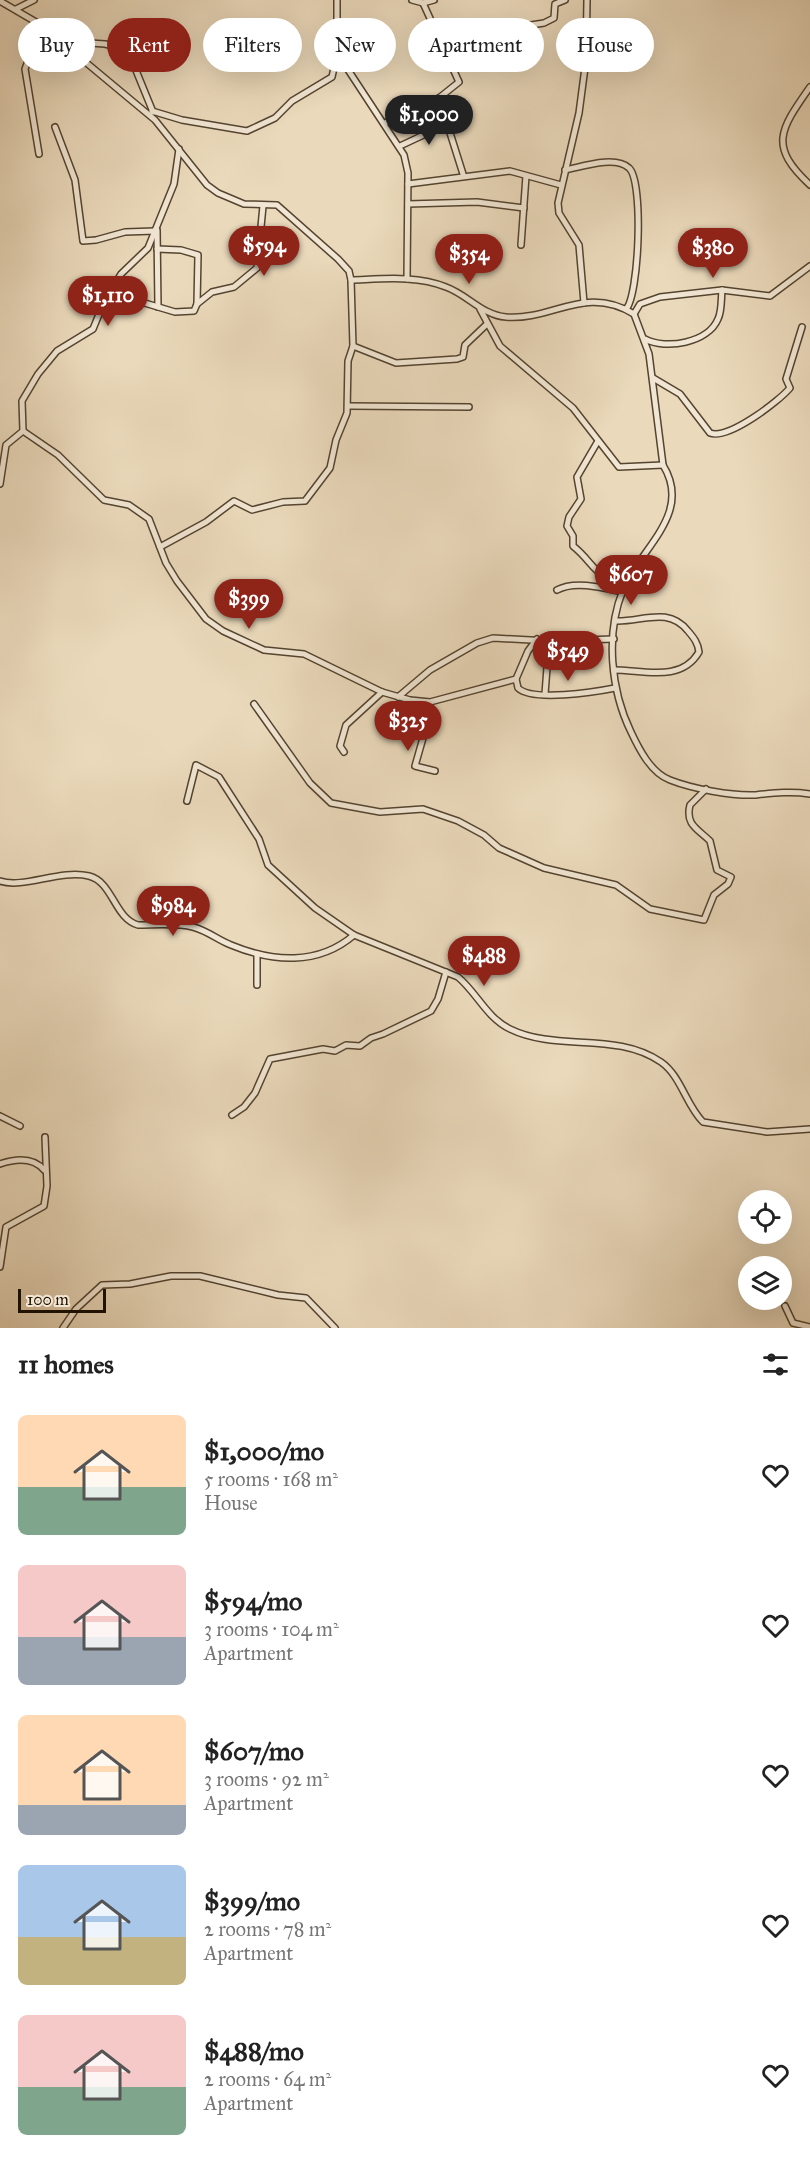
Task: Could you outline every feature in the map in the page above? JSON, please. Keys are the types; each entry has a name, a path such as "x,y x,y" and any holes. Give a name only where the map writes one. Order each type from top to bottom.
{"street":[{"path":"16,9 34,0"},
{"path":"337,0 337,18"},
{"path":"412,0 423,3 434,0"},
{"path":"544,23 554,18 555,4 565,0"},
{"path":"584,303 579,245 559,213 561,185 579,113 586,60 586,0"},
{"path":"0,1 30,18"},
{"path":"423,3 430,18"},
{"path":"95,43 125,49 135,68 155,120"},
{"path":"95,70 155,120 207,185 218,194 244,204 278,207 338,259 349,272 351,280 353,346 348,361 348,406 331,466 307,500 283,502 252,510 236,501 231,502 207,522 160,547"},
{"path":"25,72 39,154"},
{"path":"152,111 182,120 247,131 275,118 292,101 332,77 333,72"},
{"path":"350,72 400,146 407,167 406,279"},
{"path":"385,123 439,98 460,81 456,72"},
{"path":"810,87 796,105 783,141 785,158 794,171 810,185"},
{"path":"439,98 464,174"},
{"path":"400,146 447,124"},
{"path":"55,127 75,180 83,241 125,232 156,230"},
{"path":"0,484 6,445 22,431 22,401 31,384 57,351 93,329 125,269 148,248 174,184 179,148"},
{"path":"565,170 614,163 628,166 632,171 638,195 636,243 633,296 626,309"},
{"path":"408,184 464,174 510,171 561,185"},
{"path":"521,245 526,176"},
{"path":"408,204 477,202 524,208"},
{"path":"197,304 212,292 234,287 257,268 263,206"},
{"path":"156,230 158,307"},
{"path":"111,293 158,307 190,313 195,310 198,255 181,250 157,249"},
{"path":"634,314 640,304 660,297 722,290 770,296 810,266"},
{"path":"351,280 406,279 446,287 462,294 480,309 497,316 518,317 584,303 606,303 634,314 645,339 653,378 663,465 672,483 672,508 622,592 614,639 615,688 621,711 636,743 658,772 668,780 706,789 753,795 779,792 810,794"},
{"path":"645,339 657,343 675,343 705,334 719,317 722,290"},
{"path":"480,309 503,350 573,408 619,467 663,465"},
{"path":"353,346 396,363 457,359 463,357 466,343 487,324"},
{"path":"653,378 680,394 710,433 724,434 772,404 790,388 786,379 802,327"},
{"path":"348,406 470,406"},
{"path":"22,431 57,455 104,500 129,505 149,519 177,581 203,616 217,627 264,650 304,654 382,692 398,697 428,702 516,678"},
{"path":"598,441 577,477 576,487 581,499 568,517 567,526 573,536 573,546 600,575 608,579 630,576"},
{"path":"557,590 566,586 583,586 622,592"},
{"path":"614,670 674,672 693,660 699,652 699,645 685,628 671,618 654,616 616,621"},
{"path":"398,697 430,670 477,643 499,637 549,641 614,639"},
{"path":"537,639 528,651 516,678 521,691 545,694 615,688"},
{"path":"545,694 549,641"},
{"path":"344,752 340,746 346,725 382,692"},
{"path":"428,702 428,720 415,766 435,771"},
{"path":"254,704 310,783 331,803 380,812 423,808 458,821 484,835 499,848 544,868 616,885 650,909 704,920 714,896 728,884 731,877 717,870 710,841 693,828 689,820 690,805 706,789"},
{"path":"187,801 197,765 217,775 259,839 268,865 315,908 354,936 446,972 469,987 488,1013 510,1029 528,1036 624,1046 662,1063 703,1122 767,1132 810,1129"},
{"path":"0,881 14,883 65,874 92,877 105,887 130,922 138,925 192,927 257,954 281,959 306,958 338,947 354,936"},
{"path":"257,954 257,985"},
{"path":"232,1115 244,1107 255,1093 270,1059 322,1049 337,1051 346,1045 360,1046 371,1038 420,1018 435,1005 446,972"},
{"path":"0,1116 20,1126"},
{"path":"0,1267 4,1228 44,1206 47,1186 44,1170 45,1137"},
{"path":"0,1164 12,1160 30,1161 44,1170"},
{"path":"63,1328 76,1309 102,1285 193,1275 278,1295 306,1298 334,1328"},
{"path":"787,1310 793,1323 810,1327"}]}
